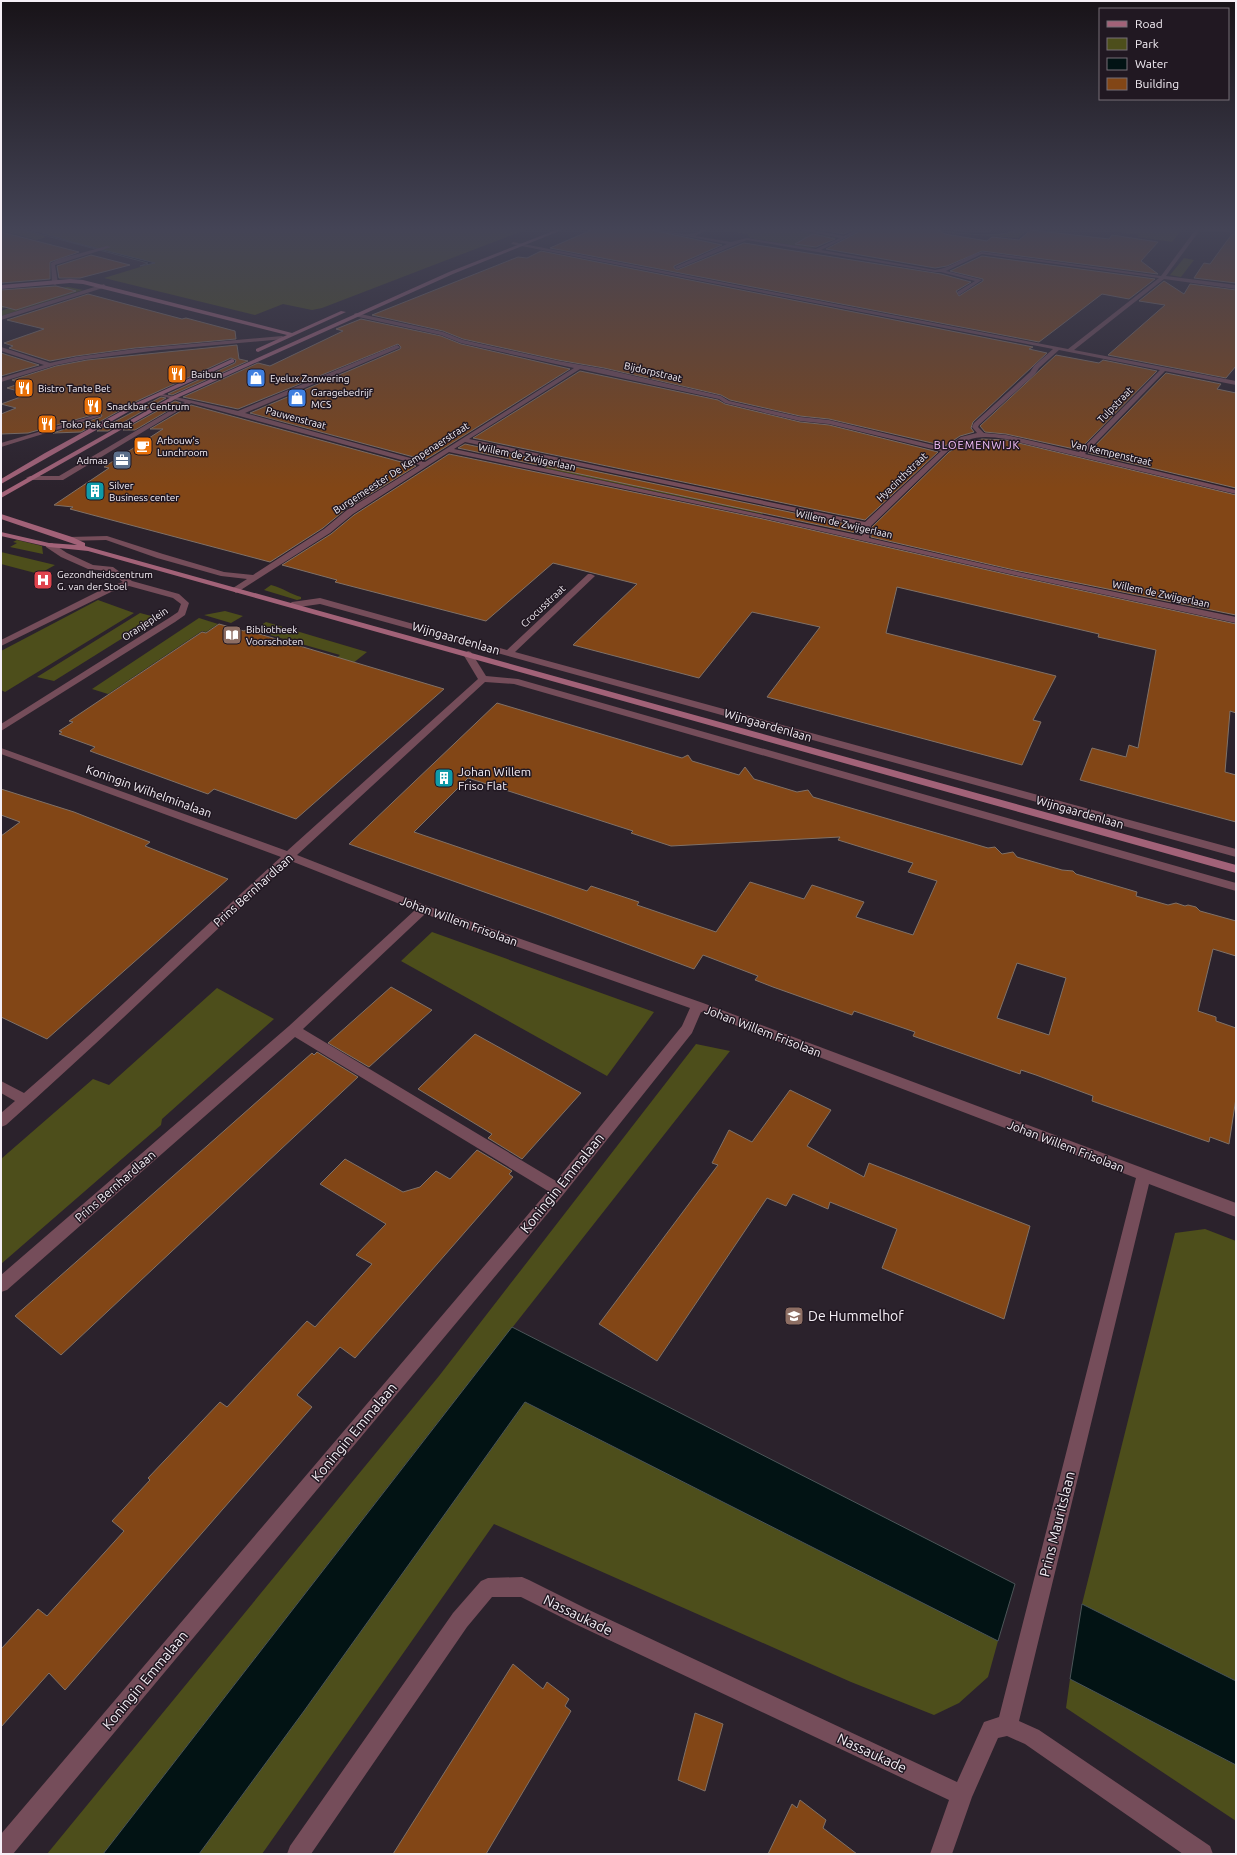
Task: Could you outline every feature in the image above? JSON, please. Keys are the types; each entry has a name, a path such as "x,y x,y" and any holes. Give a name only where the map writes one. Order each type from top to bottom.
{"main road":[{"path":"214,315 305,337"},
{"path":"253,352 289,334 336,315"},
{"path":"1,496 30,478 175,397 356,315"},
{"path":"1,482 92,428 160,394 240,358"},
{"name":"Wijngaardenlaan","path":"1,516 69,539 88,549"},
{"name":"Wijngaardenlaan","path":"1,534 49,545 88,549 1236,869"}],"street":[{"path":"1,318 12,315"},
{"name":"Bijdorpstraat","path":"356,315 444,334 462,341 722,398 726,402 800,419 829,422 946,450"},
{"path":"886,315 1236,383"},
{"path":"1069,351 1115,315"},
{"path":"1,380 51,365 86,357 134,351 282,338"},
{"path":"239,413 397,347"},
{"path":"982,435 975,427 976,424 1030,376 1036,370 1036,367 1058,348"},
{"path":"1,349 51,365"},
{"name":"Burgemeester De Kempenaerstraat","path":"236,590 328,531 350,512 579,367"},
{"name":"Tulpstraat","path":"1081,454 1164,369"},
{"name":"Pauwenstraat","path":"160,394 239,413 425,464"},
{"path":"30,478 60,478 191,401"},
{"path":"1,445 98,416"},
{"name":"Hyacinthstraat","path":"867,525 959,439 982,435"},
{"name":"Van Kempenstraat","path":"982,435 998,436 1066,452 1081,454 1092,458 1236,492"},
{"name":"Willem de Zwijgerlaan","path":"463,440 867,525"},
{"name":"Willem de Zwijgerlaan","path":"448,450 1236,620"},
{"path":"865,539 867,525"},
{"name":"Wijngaardenlaan","path":"69,539 107,538 160,556 224,574 254,578"},
{"name":"Wijngaardenlaan","path":"49,545 64,555 91,567 110,569 128,583"},
{"name":"Crocusstraat","path":"509,653 591,576"},
{"path":"1,643 108,590 128,583"},
{"name":"Oranjeplein","path":"1,728 182,613 185,603 176,596 128,583"},
{"name":"Wijngaardenlaan","path":"292,605 320,601 1236,853"},
{"path":"468,654 483,679 515,681 1236,887"},
{"name":"Prins Bernhardlaan","path":"1,1121 483,679"},
{"name":"Koningin Wilhelminalaan","path":"1,751 289,856"},
{"name":"Johan Willem Frisolaan","path":"289,856 423,909 698,1006 1236,1210"},
{"name":"Prins Bernhardlaan","path":"1,1285 294,1030 423,909"},
{"name":"Koningin Emmalaan","path":"1,1851 558,1190 687,1029 698,1006"},
{"path":"294,1030 558,1190"},
{"path":"1,1086 25,1100"},
{"name":"Prins Mauritslaan","path":"1007,1726 1144,1175"},
{"name":"Nassaukade","path":"298,1854 460,1620 488,1588 522,1588 962,1795"},
{"path":"941,1854 962,1795 990,1729 1007,1726 1032,1737 1202,1854"}],"green space":[{"path":"553,462 768,508 762,514 544,468"},
{"path":"17,540 42,546 43,554 10,547 17,543 13,542"},
{"path":"1,552 55,565 39,574 1,564"},
{"path":"271,585 301,597 301,599 297,600 264,590"},
{"path":"98,600 134,613 5,692 1,690 1,651"},
{"path":"225,611 243,616 231,623 204,615"},
{"path":"140,613 159,618 153,622 150,621 54,681 37,677"},
{"path":"199,618 218,624 206,632 202,631 108,694 92,689"},
{"path":"266,622 367,652 338,675 321,670 340,655 270,635 277,630 261,625"},
{"path":"432,932 654,1012 607,1076 401,961"},
{"path":"217,988 274,1019 162,1119 161,1125 1,1264 1,1159 93,1079 109,1085"},
{"path":"696,1044 730,1051 434,1427 103,1854 47,1854 439,1376"},
{"path":"1205,1229 1236,1241 1236,1681 1082,1604 1175,1233"},
{"path":"525,1402 998,1641 988,1677 959,1703 934,1715 851,1682 494,1524 262,1854 199,1854 304,1711"},
{"path":"1070,1679 1236,1765 1236,1821 1066,1708"}],"water":[{"path":"512,1327 1015,1584 998,1641 525,1402 304,1711 199,1854 103,1854"},
{"path":"1082,1604 1236,1681 1236,1765 1070,1679"}],"building":[{"path":"24,315 165,315 182,319 186,318 235,331 236,339 135,348 50,361 9,348 13,346 4,343 44,329 7,320"},
{"path":"372,315 867,315 1033,347 1029,349 1047,353 973,422 971,428 974,432 960,436 945,446 829,419 800,416 730,400 721,395 604,368 558,360 463,339 443,331"},
{"path":"896,315 1075,315 1039,342"},
{"path":"1154,315 1236,315 1236,366 1226,378 1108,355"},
{"path":"361,319 441,336 461,344 570,369 425,460 250,413 400,349 401,347 398,344 238,409 183,397 258,363 270,366 343,331 336,329"},
{"path":"237,345 239,359 248,361 172,395 168,394 235,363 236,360 231,358 137,401 81,432 53,433 101,417 102,415 96,414 28,433 1,434 1,414 16,408 1,404 29,394 7,388 21,383 12,380 56,366 87,360"},
{"path":"1,353 39,365 1,376"},
{"path":"1056,355 1099,363 1103,360 1157,371 1079,450 1006,434 985,432 980,426"},
{"path":"580,371 718,400 725,404 800,422 829,425 938,452 865,520 473,438"},
{"path":"1166,373 1221,384 1217,389 1236,393 1236,488 1088,453"},
{"path":"161,397 166,398 108,431 97,431"},
{"path":"175,401 181,403 135,430 123,430"},
{"path":"191,405 416,466 346,509 323,528 270,562 70,509 73,507 54,505 109,468 104,467 163,429 150,429"},
{"path":"982,439 1006,440 1236,495 1236,615 1014,570 871,537 872,527 949,452 963,444"},
{"path":"465,444 861,527 861,534 458,448"},
{"path":"449,454 763,519 1014,576 1236,624 1236,713 1230,711 1225,772 1236,775 1236,822 1080,780 1092,748 1126,757 1129,745 1138,748 1156,650 1098,637 1099,634 897,587 886,633 1056,676 1033,720 1041,722 1022,765 767,697 820,627 752,612 699,678 573,645 637,584 553,563 486,621 335,582 337,580 282,565 331,534 354,515"},
{"path":"219,624 244,631 246,630 444,689 296,819 214,789 208,794 194,789 90,751 95,747 59,734 62,732 59,731 73,722 69,721 202,632 206,633"},
{"path":"497,703 682,758 688,755 692,761 739,775 745,767 754,779 797,792 808,790 813,797 988,848 995,847 1002,854 1013,852 1017,857 1062,870 1073,871 1076,874 1137,892 1136,896 1168,905 1176,903 1196,907 1200,911 1236,921 1236,956 1213,949 1198,1011 1216,1017 1216,1021 1236,1028 1236,1098 1229,1144 1210,1137 1209,1142 1092,1101 1093,1096 1036,1075 1021,1070 1020,1074 913,1036 915,1032 854,1011 852,1015 773,987 755,980 758,976 703,955 694,969 549,915 349,844","holes":["468,778 633,831 631,833 671,846 840,837 838,840 913,863 908,872 937,881 913,935 856,917 864,902 812,885 804,899 750,882 716,932 637,905 639,902 591,886 587,891 414,832","1017,963 1066,978 1049,1035 997,1018"]},
{"path":"1,789 74,812 150,842 145,846 228,879 47,1039 1,1017 1,836 20,822 1,815"},
{"path":"391,987 432,1010 369,1067 328,1043"},
{"path":"475,1034 581,1093 522,1159 488,1138 492,1134 418,1089"},
{"path":"317,1052 358,1077 61,1355 15,1316 312,1053 314,1055"},
{"path":"790,1090 831,1110 807,1146 864,1177 869,1163 1030,1226 1004,1319 882,1268 897,1229 830,1202 828,1209 793,1194 786,1206 767,1198 657,1361 599,1324 718,1165 712,1163 729,1130 752,1142"},
{"path":"477,1150 512,1171 509,1174 513,1177 355,1358 340,1347 297,1395 312,1407 65,1690 49,1673 1,1727 1,1649 38,1609 47,1616 124,1531 112,1521 150,1480 148,1478 220,1402 227,1407 307,1321 315,1327 372,1264 356,1255 386,1224 320,1184 345,1159 403,1192 420,1187 436,1171 450,1179"},
{"path":"513,1664 543,1689 547,1682 569,1699 565,1706 571,1711 486,1854 393,1854"},
{"path":"695,1713 723,1724 705,1791 678,1780"},
{"path":"800,1800 826,1820 823,1828 857,1854 768,1854 792,1804 797,1808"}],"place":[{"name":"Baibun","path":"177,374"},
{"name":"Eyelux Zonwering","path":"256,378"},
{"name":"Bistro Tante Bet","path":"24,388"},
{"name":"Garagebedrijf MCS","path":"297,398"},
{"name":"Snackbar Centrum","path":"93,406"},
{"name":"Toko Pak Camat","path":"47,424"},
{"name":"Arbouw's Lunchroom","path":"143,446"},
{"name":"Admaa","path":"122,460"},
{"name":"Silver Business center","path":"95,491"},
{"name":"Gezondheidscentrum G. van der Stoel","path":"43,580"},
{"name":"Bibliotheek Voorschoten","path":"232,635"},
{"name":"Johan Willem Friso Flat","path":"444,778"},
{"name":"De Hummelhof","path":"794,1316"}],"district":[{"name":"BLOEMENWIJK","path":"977,445"}]}
